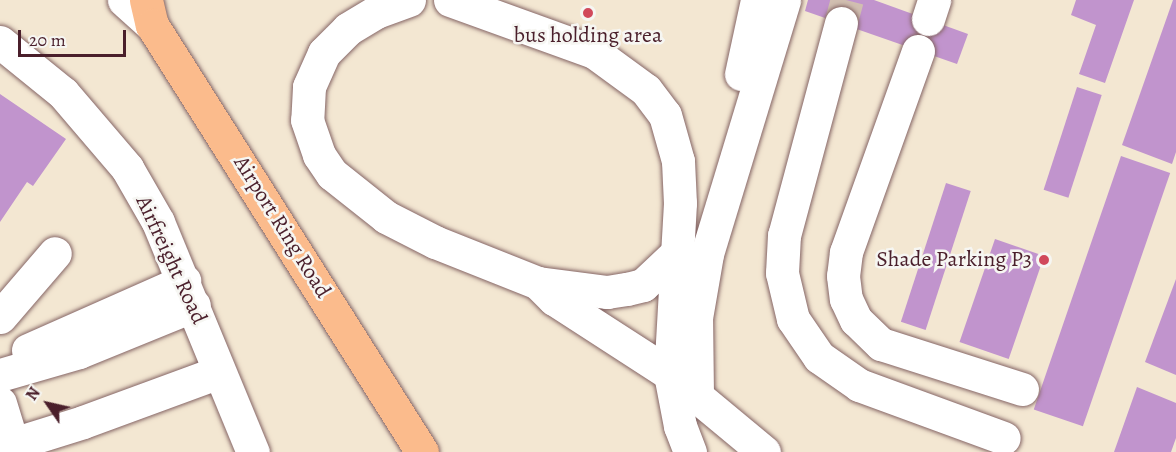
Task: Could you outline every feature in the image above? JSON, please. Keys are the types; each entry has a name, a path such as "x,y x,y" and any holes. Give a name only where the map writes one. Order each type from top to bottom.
{"main road":[{"name":"Airport Ring Road","path":"149,12 422,452"}],"street":[{"path":"124,0 149,12"},
{"path":"409,0 376,12 348,29 324,53 309,87 307,120 319,155 347,190 386,217 435,242 538,283 607,292 627,289 643,285 680,250"},
{"path":"450,0 594,52 646,90 665,115 678,161 680,250 670,374 680,426 690,452"},
{"path":"743,126 739,83 757,0"},
{"path":"697,395 696,318 707,254 743,126 784,0"},
{"path":"841,24 784,235 782,273 794,319 819,357 859,385 1004,438"},
{"name":"Airfreight Road","path":"0,42 35,67 102,136 158,222 253,452"},
{"path":"918,51 846,252 843,276 846,299 855,320 881,344 1022,389"},
{"path":"0,317 55,253"},
{"path":"538,283 554,299 670,374 764,452"},
{"path":"0,373 33,346 189,293"},
{"path":"0,403 9,446 219,372"}],"building":[{"path":"808,0 874,0 968,34 957,64 805,11"},
{"path":"1076,0 1134,0 1105,83 1079,74 1096,25 1071,15"},
{"path":"1173,0 1176,0 1176,152 1172,164 1122,145"},
{"path":"1077,87 1102,95 1068,198 1044,190"},
{"path":"0,94 66,139 33,186 27,182 0,222"},
{"path":"1121,156 1170,173 1083,426 1034,409"},
{"path":"946,183 971,191 926,330 901,322"},
{"path":"995,239 1044,256 1009,359 960,342"},
{"path":"1176,279 1176,375 1145,362"},
{"path":"1137,387 1176,403 1176,438 1171,452 1114,452"}],"tunnel":[{"path":"841,23 847,0"}],"place":[{"name":"bus holding area","path":"588,13"},
{"name":"Shade Parking P3","path":"1044,260"}]}
